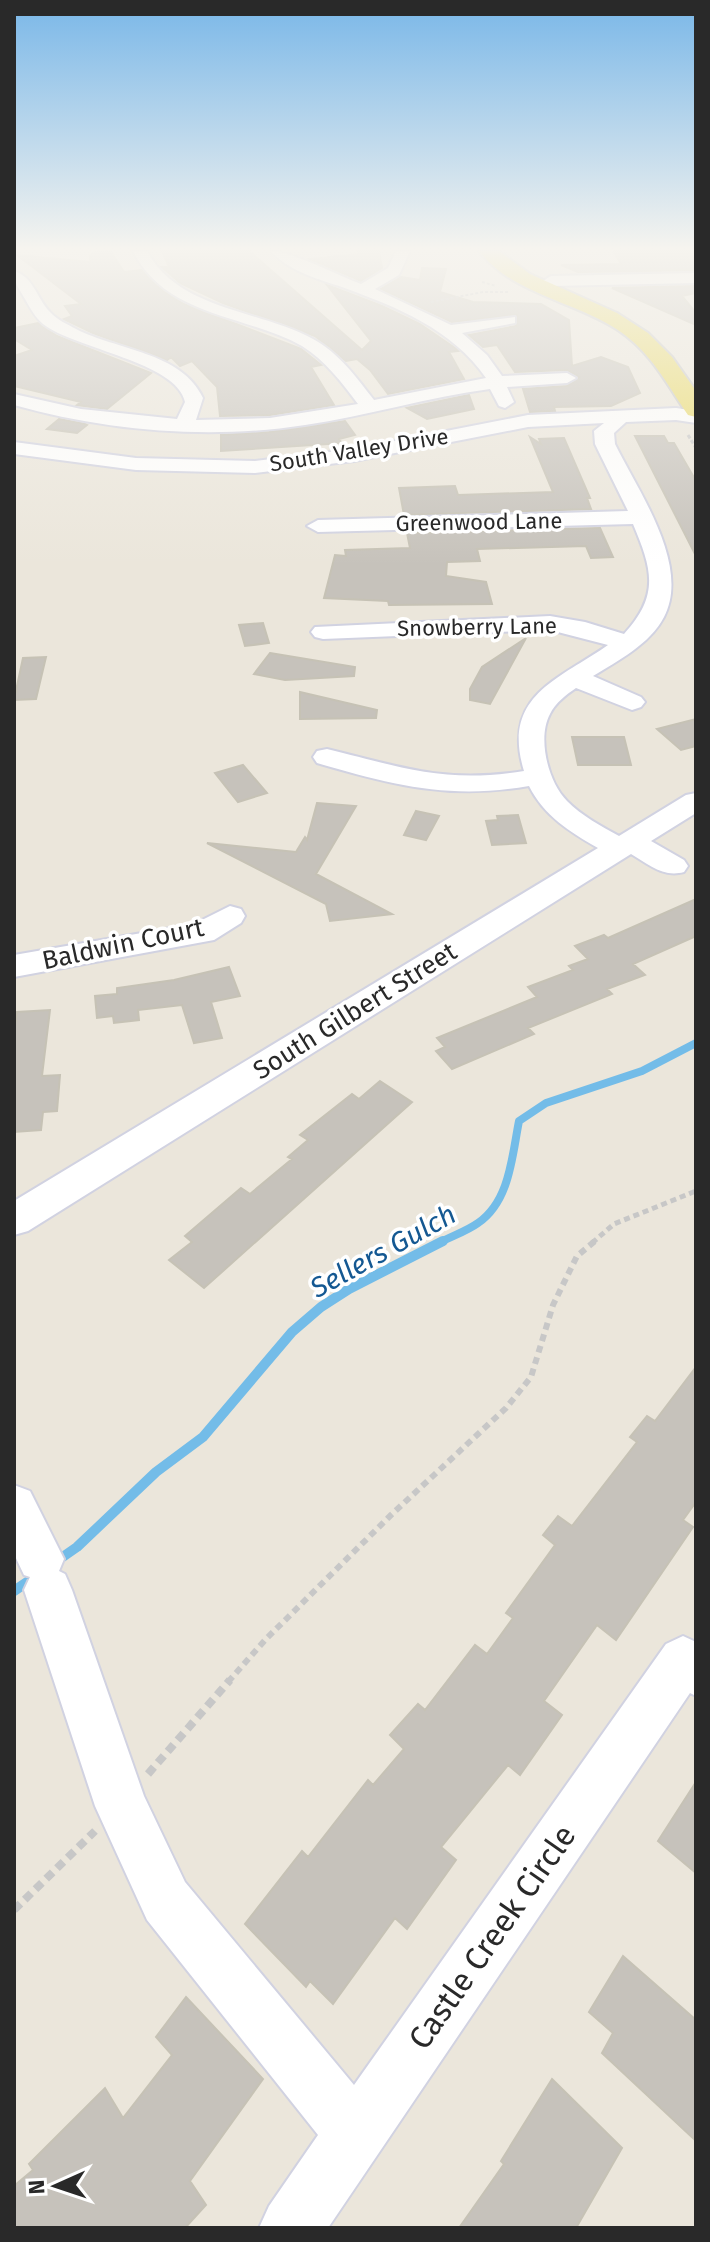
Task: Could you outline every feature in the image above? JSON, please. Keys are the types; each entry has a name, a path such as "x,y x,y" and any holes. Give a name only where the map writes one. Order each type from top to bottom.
{"main road":[{"path":"663,356 696,410"},
{"path":"684,356 696,372"}],"street":[{"path":"126,356 171,372 188,384 195,399 191,414 183,425"},
{"path":"326,356 370,407"},
{"path":"479,356 499,382 512,425"},
{"path":"14,399 52,408 183,425 275,424 499,382 567,378"},
{"path":"27,424 52,408"},
{"name":"South Valley Drive","path":"14,448 136,464 255,467 341,457 557,418 696,417"},
{"name":"South Valley Drive","path":"512,425 680,421 696,417"},
{"path":"617,423 604,431 605,444 660,563 662,593 650,618 628,643 547,698 534,713 528,732 530,751 544,789 562,812 631,841 673,866"},
{"name":"Greenwood Lane","path":"318,526 639,517"},
{"name":"Snowberry Lane","path":"323,632 550,623 585,629 628,643"},
{"path":"575,678 632,702"},
{"path":"327,757 442,784 479,785 540,776"},
{"name":"South Gilbert Street","path":"14,1220 696,801"},
{"name":"Baldwin Court","path":"14,966 203,933 230,916"},
{"path":"14,1506 44,1575 121,1806 166,1901 356,2134"},
{"name":"Castle Creek Circle","path":"291,2228 692,1658"}],"path":[{"path":"14,1910 121,1806 266,1639 391,1515 506,1408 531,1377 553,1305 577,1256 614,1224 696,1191"}],"building":[{"path":"14,356 107,356 151,373 107,409 77,405 81,402 14,386"},
{"path":"155,356 309,356 321,365 311,367 334,405 270,415 220,416 217,387 192,361 180,366 171,357 167,360"},
{"path":"339,356 451,356 464,379 388,394 370,370 357,359 346,361"},
{"path":"504,356 571,356 572,366 601,357 628,367 640,393 611,406 554,407 555,411 530,412 523,389 567,386 579,377 567,370 515,372"},
{"path":"469,395 474,409 427,419 407,408"},
{"path":"59,419 87,425 77,433 47,429"},
{"path":"345,421 355,435 339,439 342,443 221,451 221,435 269,432"},
{"path":"635,436 664,436 668,443 674,443 696,481 696,556"},
{"path":"530,437 541,444 539,439 564,438 590,498 587,498 591,509 404,515 399,488 455,486 458,495 553,492"},
{"path":"600,528 613,557 591,558 586,546 477,549 480,561 447,562 446,576 486,582 492,604 389,605 388,601 324,598 335,555 346,556 345,550 410,548 407,533"},
{"path":"263,623 269,643 245,646 239,625"},
{"path":"526,638 490,704 470,700 470,689 482,667"},
{"path":"270,653 355,667 354,676 285,680 254,674"},
{"path":"46,657 36,699 14,700 23,658"},
{"path":"300,692 377,710 376,718 300,719"},
{"path":"696,719 696,746 681,750 657,729"},
{"path":"572,737 624,737 631,765 578,765"},
{"path":"243,765 267,793 238,802 215,773"},
{"path":"317,803 356,806 316,874 392,914 330,921 326,904 207,843 296,852 305,837 307,840"},
{"path":"416,811 439,816 426,840 404,835"},
{"path":"518,815 526,843 492,845 486,821 498,820 497,816"},
{"path":"696,899 696,936 633,964 645,975 607,989 612,994 528,1028 534,1034 452,1069 436,1051 445,1047 437,1038 537,997 528,987 573,970 569,966 588,959 575,946 604,935 608,938"},
{"path":"229,967 240,996 211,1002 222,1038 194,1043 182,1005 138,1010 139,1020 114,1023 113,1016 97,1018 95,996 117,994 117,988 174,980"},
{"path":"50,1010 42,1076 60,1075 57,1111 43,1112 41,1130 14,1132 14,1033 17,1012"},
{"path":"380,1081 412,1102 204,1288 169,1260 192,1242 185,1236 241,1188 250,1194 292,1159 288,1157 308,1140 300,1135 352,1094 359,1099"},
{"path":"696,1367 696,1502 683,1520 693,1527 616,1640 597,1625 544,1701 562,1715 520,1775 508,1765 441,1847 456,1860 407,1929 395,1918 333,2004 310,1981 306,1987 245,1924 302,1851 308,1857 368,1780 373,1785 404,1749 390,1735 418,1704 425,1710 475,1645 487,1654 513,1618 506,1613 555,1545 543,1535 558,1516 572,1526 637,1442 630,1437 647,1416 655,1421"},
{"path":"696,1782 696,1873 658,1841"},
{"path":"623,1956 696,2020 696,2141 602,2053 613,2033 589,2012"},
{"path":"186,1997 263,2079 190,2181 206,2205 185,2228 14,2228 14,2186 33,2170 29,2164 105,2088 123,2118 172,2055 156,2037"},
{"path":"552,2079 622,2148 576,2228 459,2228 504,2164 501,2161"}],"waterway":[{"name":"Sellers Gulch","path":"440,1242 478,1223 497,1203 508,1177 519,1121 546,1103 642,1071 696,1043"},
{"name":"Sellers Gulch","path":"54,1563 77,1547 156,1472 203,1437 292,1332 321,1307 349,1289 440,1242"},
{"name":"Sellers Gulch","path":"14,1591 36,1576"}]}
